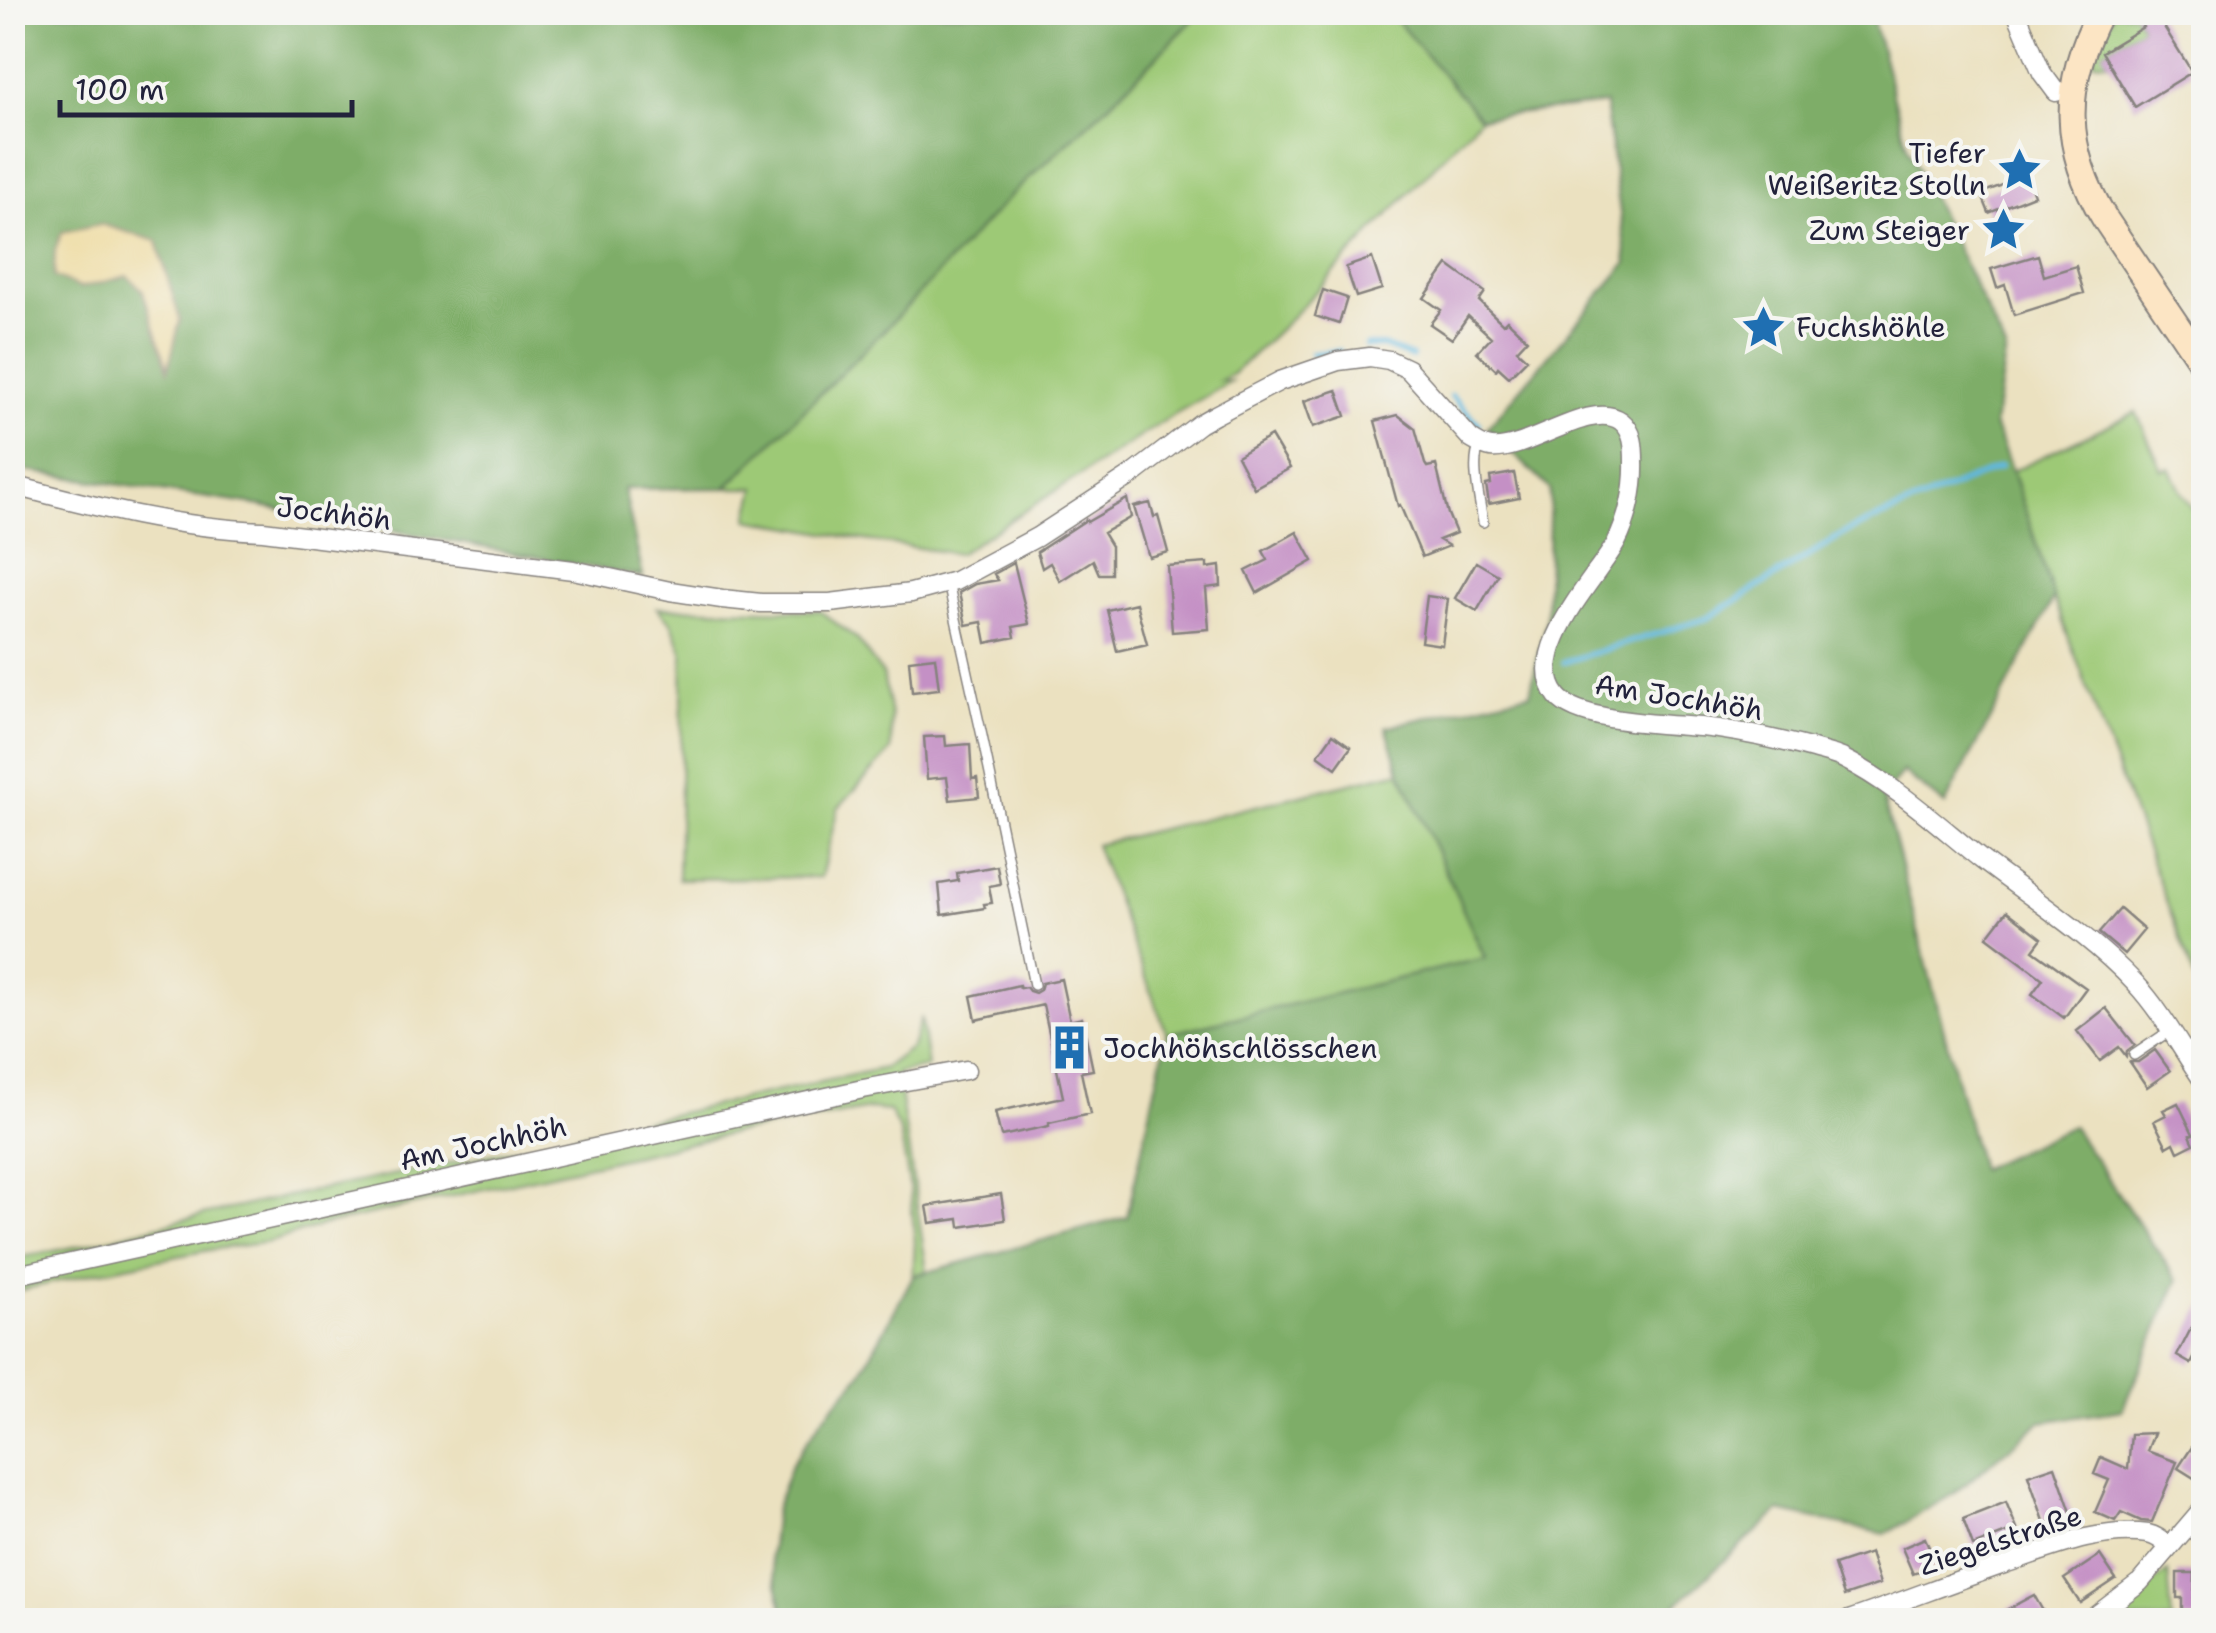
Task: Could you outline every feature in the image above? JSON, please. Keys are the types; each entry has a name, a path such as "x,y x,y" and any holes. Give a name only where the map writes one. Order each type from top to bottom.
{"main road":[{"path":"2100,12 2064,100 2079,167 2091,196 2204,366"}],"street":[{"path":"2016,12 2042,74 2064,100"},
{"path":"948,583 1037,536 1135,472 1199,424 1280,381 1338,361 1370,356 1408,369 1480,445"},
{"name":"Am Jochhöh","path":"1480,445 1496,449 1519,444 1600,416 1620,420 1630,432 1634,471 1624,525 1571,606 1552,645 1548,669 1558,697 1580,711 1613,719 1761,736 1840,757 1900,796 2103,953 2136,984 2204,1082"},
{"name":"Jochhöh","path":"12,485 132,515 220,529 573,570 726,600 815,604 911,592 948,583"},
{"name":"Am Jochhöh","path":"12,1276 844,1093 966,1070"},
{"path":"2090,1620 2140,1582 2204,1507"},
{"name":"Ziegelstraße","path":"1855,1620 2051,1548 2090,1538 2150,1534 2168,1546"}],"lane":[{"path":"1480,445 1476,452 1477,480 1484,522"},
{"path":"948,583 1034,986"},
{"path":"2134,1056 2171,1030"}],"green space":[{"path":"12,13 1200,13 1011,195 897,317 726,488 624,489 643,577 256,505 13,469"},
{"path":"1200,13 1390,13 1480,118 1286,323 1233,374 1220,381 1231,382 958,554 748,519 756,488 726,488 897,317 1011,195"},
{"path":"1390,13 1871,13 1907,146 2006,350 1994,425 2054,598 1945,805 1903,772 1883,797 1980,1169 2072,1126 2178,1281 2122,1410 2041,1422 1953,1494 1885,1534 1779,1511 1669,1611 1665,1620 786,1620 770,1557 775,1510 791,1465 821,1420 860,1375 913,1276 1127,1217 1167,1034 1485,958 1400,771 1386,727 1530,693 1546,620 1550,489 1487,428 1627,263 1605,104 1480,118"},
{"path":"2114,13 2134,13 2143,27 2103,52 2108,62 2092,61 2098,42"},
{"path":"2136,412 2162,470 2170,468 2203,524 2203,1016 2197,985 2054,598 2012,471"},
{"path":"657,608 820,611 857,639 883,675 891,715 891,751 838,808 821,877 678,879 683,654 672,624"},
{"path":"1400,771 1485,958 1167,1034 1095,845"},
{"path":"921,1017 928,1067 897,1073 927,1271 913,1276 915,1242 900,1132 889,1111 870,1109 734,1133 324,1225 269,1242 101,1271 13,1292 12,1259 884,1068 912,1047"},
{"path":"2168,1572 2172,1620 2102,1620"}],"sand":[{"path":"100,224 157,241 180,320 168,369 142,289 127,276 80,288 54,277 55,250 62,232"}],"building":[{"path":"2134,12 2155,12 2192,72 2135,107 2102,52 2143,27"},
{"path":"2027,176 2034,195 1989,213 1981,193"},
{"path":"2038,255 2044,276 2076,266 2084,293 2014,315 2005,285 1997,288 1991,269"},
{"path":"1372,258 1382,289 1356,297 1346,267"},
{"path":"1448,265 1485,292 1479,301 1503,324 1507,320 1527,339 1517,350 1527,359 1509,377 1477,352 1491,337 1468,316 1452,339 1430,324 1441,310 1424,298"},
{"path":"1323,290 1347,298 1339,324 1315,316"},
{"path":"1337,390 1346,416 1313,427 1304,401"},
{"path":"1398,415 1415,428 1427,467 1436,465 1456,533 1439,540 1449,546 1422,557 1398,506 1375,421"},
{"path":"1271,436 1290,468 1254,488 1237,456"},
{"path":"1514,473 1519,498 1489,504 1486,485 1491,484 1490,477"},
{"path":"1127,499 1131,517 1103,533 1111,546 1111,574 1099,574 1093,560 1060,581 1050,563 1042,568 1037,552"},
{"path":"1150,503 1154,517 1158,516 1168,552 1149,557 1134,507"},
{"path":"1297,532 1313,561 1257,593 1246,571 1268,560 1263,551"},
{"path":"1476,562 1498,575 1477,611 1455,598"},
{"path":"1014,563 1029,624 1013,627 1015,637 986,643 982,622 966,625 959,593 975,584 998,580 994,574"},
{"path":"1207,563 1207,568 1220,566 1221,586 1206,588 1209,629 1172,632 1167,566"},
{"path":"1427,596 1448,599 1442,645 1421,642"},
{"path":"1136,603 1147,644 1117,651 1107,610"},
{"path":"935,657 939,689 912,692 909,660"},
{"path":"1333,734 1351,747 1336,768 1318,755"},
{"path":"945,736 946,746 970,744 972,779 977,778 979,797 950,800 947,777 927,779 924,737"},
{"path":"997,866 1000,884 989,886 992,903 984,904 985,908 942,915 939,884 958,881 957,873"},
{"path":"2120,909 2144,930 2124,954 2099,933"},
{"path":"2007,911 2042,938 2033,950 2086,988 2064,1018 2032,994 2043,979 1987,937"},
{"path":"1061,979 1070,1021 1082,1018 1093,1070 1081,1072 1090,1114 1001,1136 995,1112 1063,1097 1043,1005 976,1020 971,996 1019,985 1035,993 1042,983"},
{"path":"2106,1008 2135,1045 2126,1056 2119,1047 2100,1061 2077,1031"},
{"path":"2155,1050 2170,1071 2147,1087 2130,1062 2138,1062"},
{"path":"2178,1103 2194,1144 2178,1152 2174,1143 2167,1147 2154,1121 2166,1115 2163,1110"},
{"path":"1001,1194 1005,1220 960,1227 959,1219 930,1223 927,1206"},
{"path":"2204,1303 2204,1339 2191,1364 2177,1356"},
{"path":"2204,1429 2204,1464 2194,1478 2178,1468"},
{"path":"2154,1433 2147,1451 2177,1462 2152,1522 2121,1512 2115,1521 2095,1512 2109,1480 2094,1474 2101,1457 2128,1469 2131,1434"},
{"path":"2055,1466 2072,1515 2045,1524 2028,1475"},
{"path":"2006,1502 2017,1529 1973,1546 1963,1519"},
{"path":"1925,1538 1937,1565 1913,1574 1902,1548"},
{"path":"1870,1553 1880,1584 1844,1596 1834,1565"},
{"path":"2100,1555 2116,1579 2080,1603 2064,1579"},
{"path":"2177,1573 2195,1573 2194,1599 2199,1599 2199,1620 2182,1620"},
{"path":"2034,1595 2048,1620 2012,1620 2006,1610"}],"waterway":[{"path":"1366,346 1383,346 1412,357"},
{"path":"1312,354 1339,351"},
{"path":"1451,396 1479,424"},
{"path":"1564,662 1708,618 1848,531 2000,467"}],"place":[{"name":"Tiefer Weißeritz Stolln","path":"2019,169"},
{"name":"Zum Steiger","path":"2003,230"},
{"name":"Fuchshöhle","path":"1763,327"},
{"name":"Jochhöhschlösschen","path":"1070,1048"}]}
